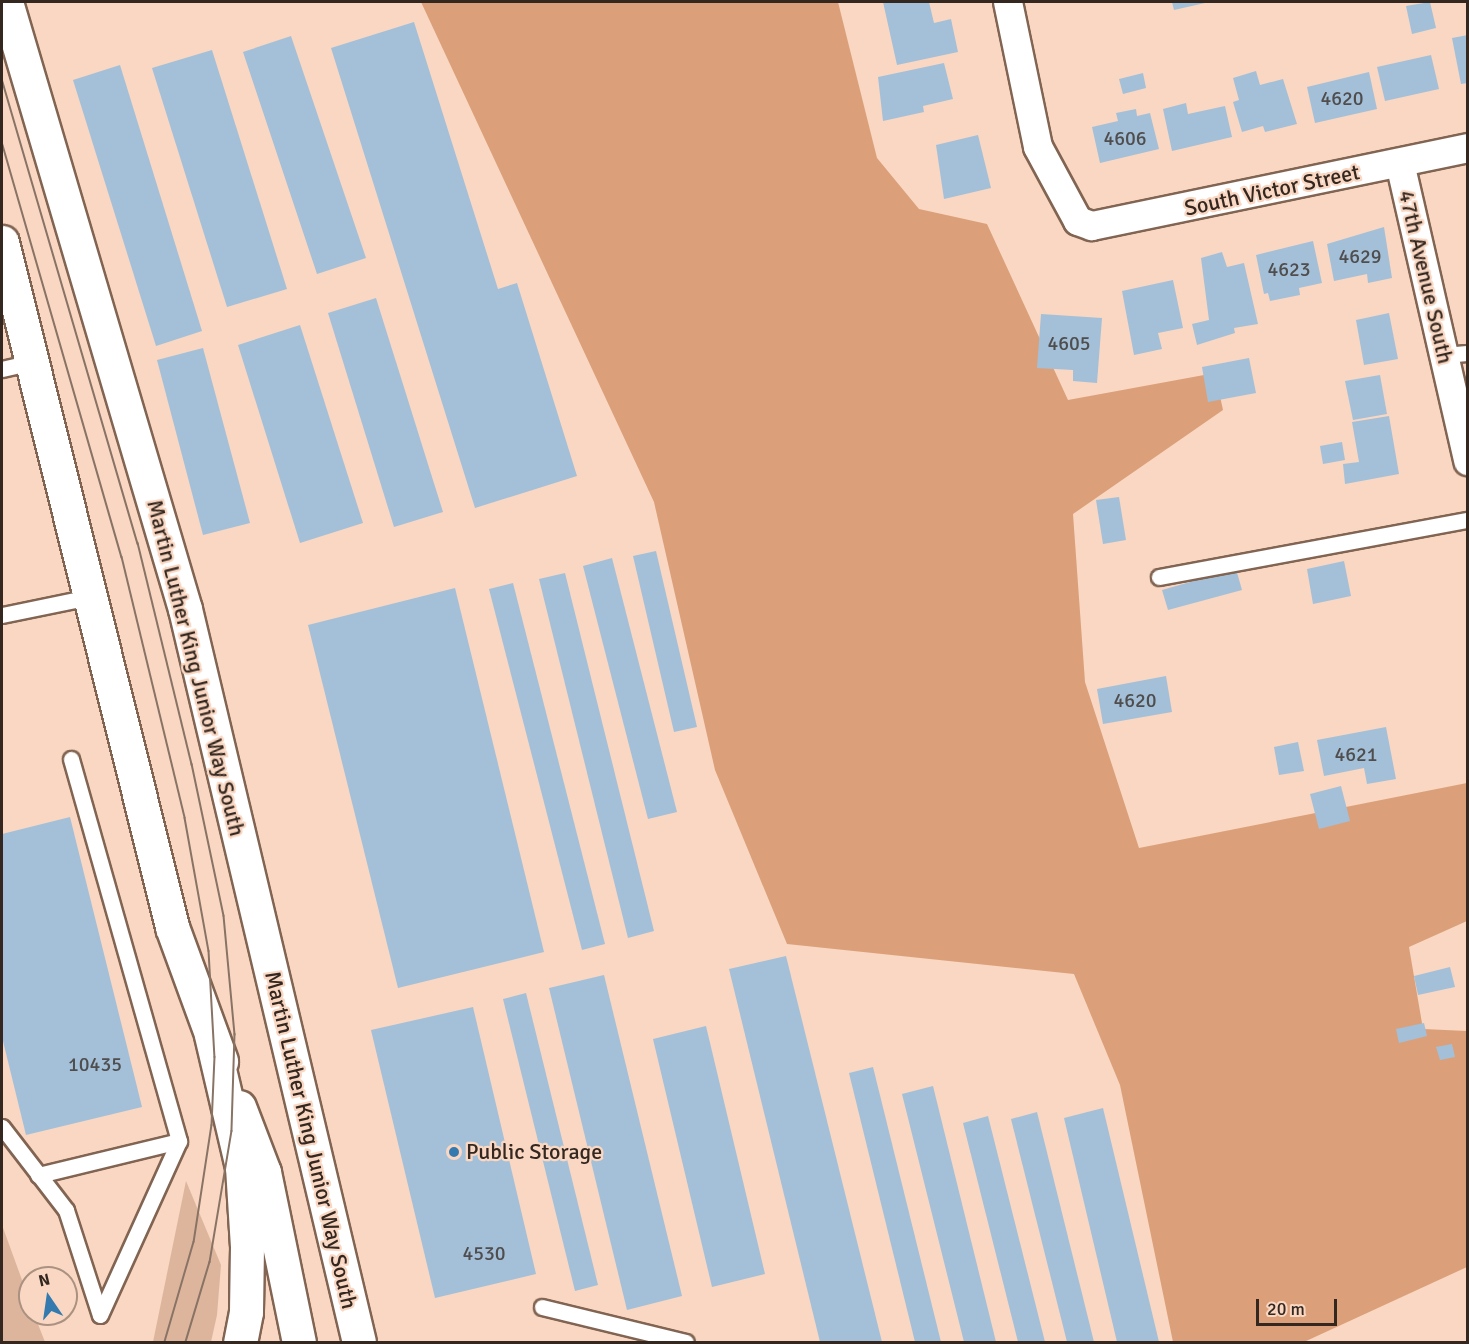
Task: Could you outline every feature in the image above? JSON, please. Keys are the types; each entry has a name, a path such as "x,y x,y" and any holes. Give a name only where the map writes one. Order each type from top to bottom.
{"main road":[{"name":"Martin Luther King Junior Way South","path":"6,2 185,609 359,1342"},
{"path":"2,242 172,927 264,1172 299,1342"},
{"path":"211,1035 242,1167 247,1247 246,1312 240,1342"}],"street":[{"name":"South Victor Street","path":"1008,2 1038,147 1078,221 1092,226 1467,148"},
{"name":"47th Avenue South","path":"1400,163 1455,354 1467,461"}],"lane":[{"path":"2,369 33,362"},
{"path":"1159,577 1467,520"},
{"path":"2,615 90,597"},
{"path":"2,1127 66,1210 100,1315 179,1141 71,759"},
{"path":"38,1174 179,1141"},
{"path":"542,1307 687,1342"}],"shaded area":[{"path":"421,2 838,2 877,158 919,209 987,224 1068,400 1215,373 1223,410 1073,514 1085,682 1139,848 1467,783 1467,921 1409,947 1423,1029 1467,1031 1467,1267 1304,1342 1173,1342 1120,1085 1074,974 787,944 715,770 654,502"},
{"path":"186,1181 221,1265 217,1315 211,1342 153,1342"},
{"path":"2,1225 18,1269 18,1326 39,1326 45,1342 2,1342"}],"building":[{"path":"883,2 929,2 934,23 951,19 958,52 897,65"},
{"path":"1172,2 1204,2 1205,3 1174,10"},
{"path":"1430,2 1436,28 1412,34 1406,6"},
{"path":"414,22 498,289 517,283 577,476 475,508 331,48"},
{"path":"1468,35 1468,83 1461,84 1452,38"},
{"path":"291,36 366,258 317,274 243,52"},
{"path":"212,50 287,289 227,307 152,68"},
{"path":"1431,55 1439,89 1385,101 1377,67"},
{"path":"944,63 953,99 923,106 924,112 883,121 878,77"},
{"path":"120,65 202,331 156,346 73,80"},
{"path":"1256,71 1260,85 1283,79 1297,124 1265,132 1263,126 1242,132 1233,102 1239,100 1233,78"},
{"path":"1369,72 1377,109 1315,123 1307,87"},
{"path":"1143,73 1146,88 1123,94 1119,79"},
{"path":"1186,103 1188,114 1225,106 1232,137 1172,151 1163,109"},
{"path":"1136,109 1137,116 1150,113 1159,149 1100,163 1092,127 1118,121 1116,113"},
{"path":"978,135 991,188 944,199 936,145"},
{"path":"1384,227 1392,278 1368,283 1367,274 1334,281 1327,244"},
{"path":"1313,241 1322,283 1299,288 1300,295 1270,301 1268,293 1264,294 1256,255"},
{"path":"1222,252 1227,267 1244,263 1258,324 1234,328 1235,333 1197,345 1192,324 1209,320 1201,258"},
{"path":"1173,280 1183,328 1158,333 1162,349 1134,355 1122,291"},
{"path":"376,298 443,512 394,527 328,313"},
{"path":"1389,313 1398,359 1364,365 1356,320"},
{"path":"1041,314 1102,318 1097,383 1073,381 1073,370 1037,368"},
{"path":"300,325 363,523 300,543 238,345"},
{"path":"203,348 250,523 203,535 157,360"},
{"path":"1249,358 1256,393 1208,402 1202,367"},
{"path":"1380,375 1387,414 1353,420 1345,381"},
{"path":"1389,416 1399,474 1345,484 1343,464 1359,462 1352,422"},
{"path":"1342,442 1345,460 1323,464 1320,446"},
{"path":"1119,497 1126,540 1103,544 1096,500"},
{"path":"656,551 697,727 674,732 633,556"},
{"path":"612,558 677,812 648,819 583,566"},
{"path":"1344,561 1351,596 1313,604 1307,569"},
{"path":"1236,569 1242,590 1168,610 1162,590"},
{"path":"565,573 654,931 628,938 539,579"},
{"path":"513,583 605,944 582,950 489,589"},
{"path":"455,588 544,952 398,988 308,625"},
{"path":"1166,676 1172,712 1103,724 1097,689"},
{"path":"1386,727 1396,779 1367,784 1364,768 1324,776 1317,740"},
{"path":"1298,742 1304,771 1279,775 1274,747"},
{"path":"1341,786 1350,821 1319,829 1310,794"},
{"path":"70,817 142,1107 26,1135 2,1037 2,834"},
{"path":"786,956 882,1342 820,1342 729,969"},
{"path":"1450,967 1455,987 1418,995 1414,976"},
{"path":"604,975 682,1296 627,1310 549,988"},
{"path":"526,993 598,1285 575,1291 503,999"},
{"name":"Public Storage","path":"473,1007 536,1274 435,1298 371,1030"},
{"path":"1424,1023 1427,1036 1399,1043 1396,1029"},
{"path":"706,1026 765,1274 712,1287 653,1039"},
{"path":"1452,1044 1455,1057 1440,1060 1436,1047"},
{"path":"873,1067 941,1342 915,1342 849,1073"},
{"path":"933,1086 996,1342 964,1342 902,1094"},
{"path":"1103,1108 1159,1342 1117,1342 1064,1118"},
{"path":"1037,1112 1094,1342 1067,1342 1011,1119"},
{"path":"988,1116 1045,1342 1018,1342 963,1123"}],"tram line":[{"path":"2,79 138,543 192,764 224,916 235,1034 232,1131 210,1262 186,1342"},
{"path":"2,142 122,557 185,818 209,951 215,1057 212,1125 194,1242 165,1342"}],"place":[{"name":"Public Storage","path":"454,1152"}]}
